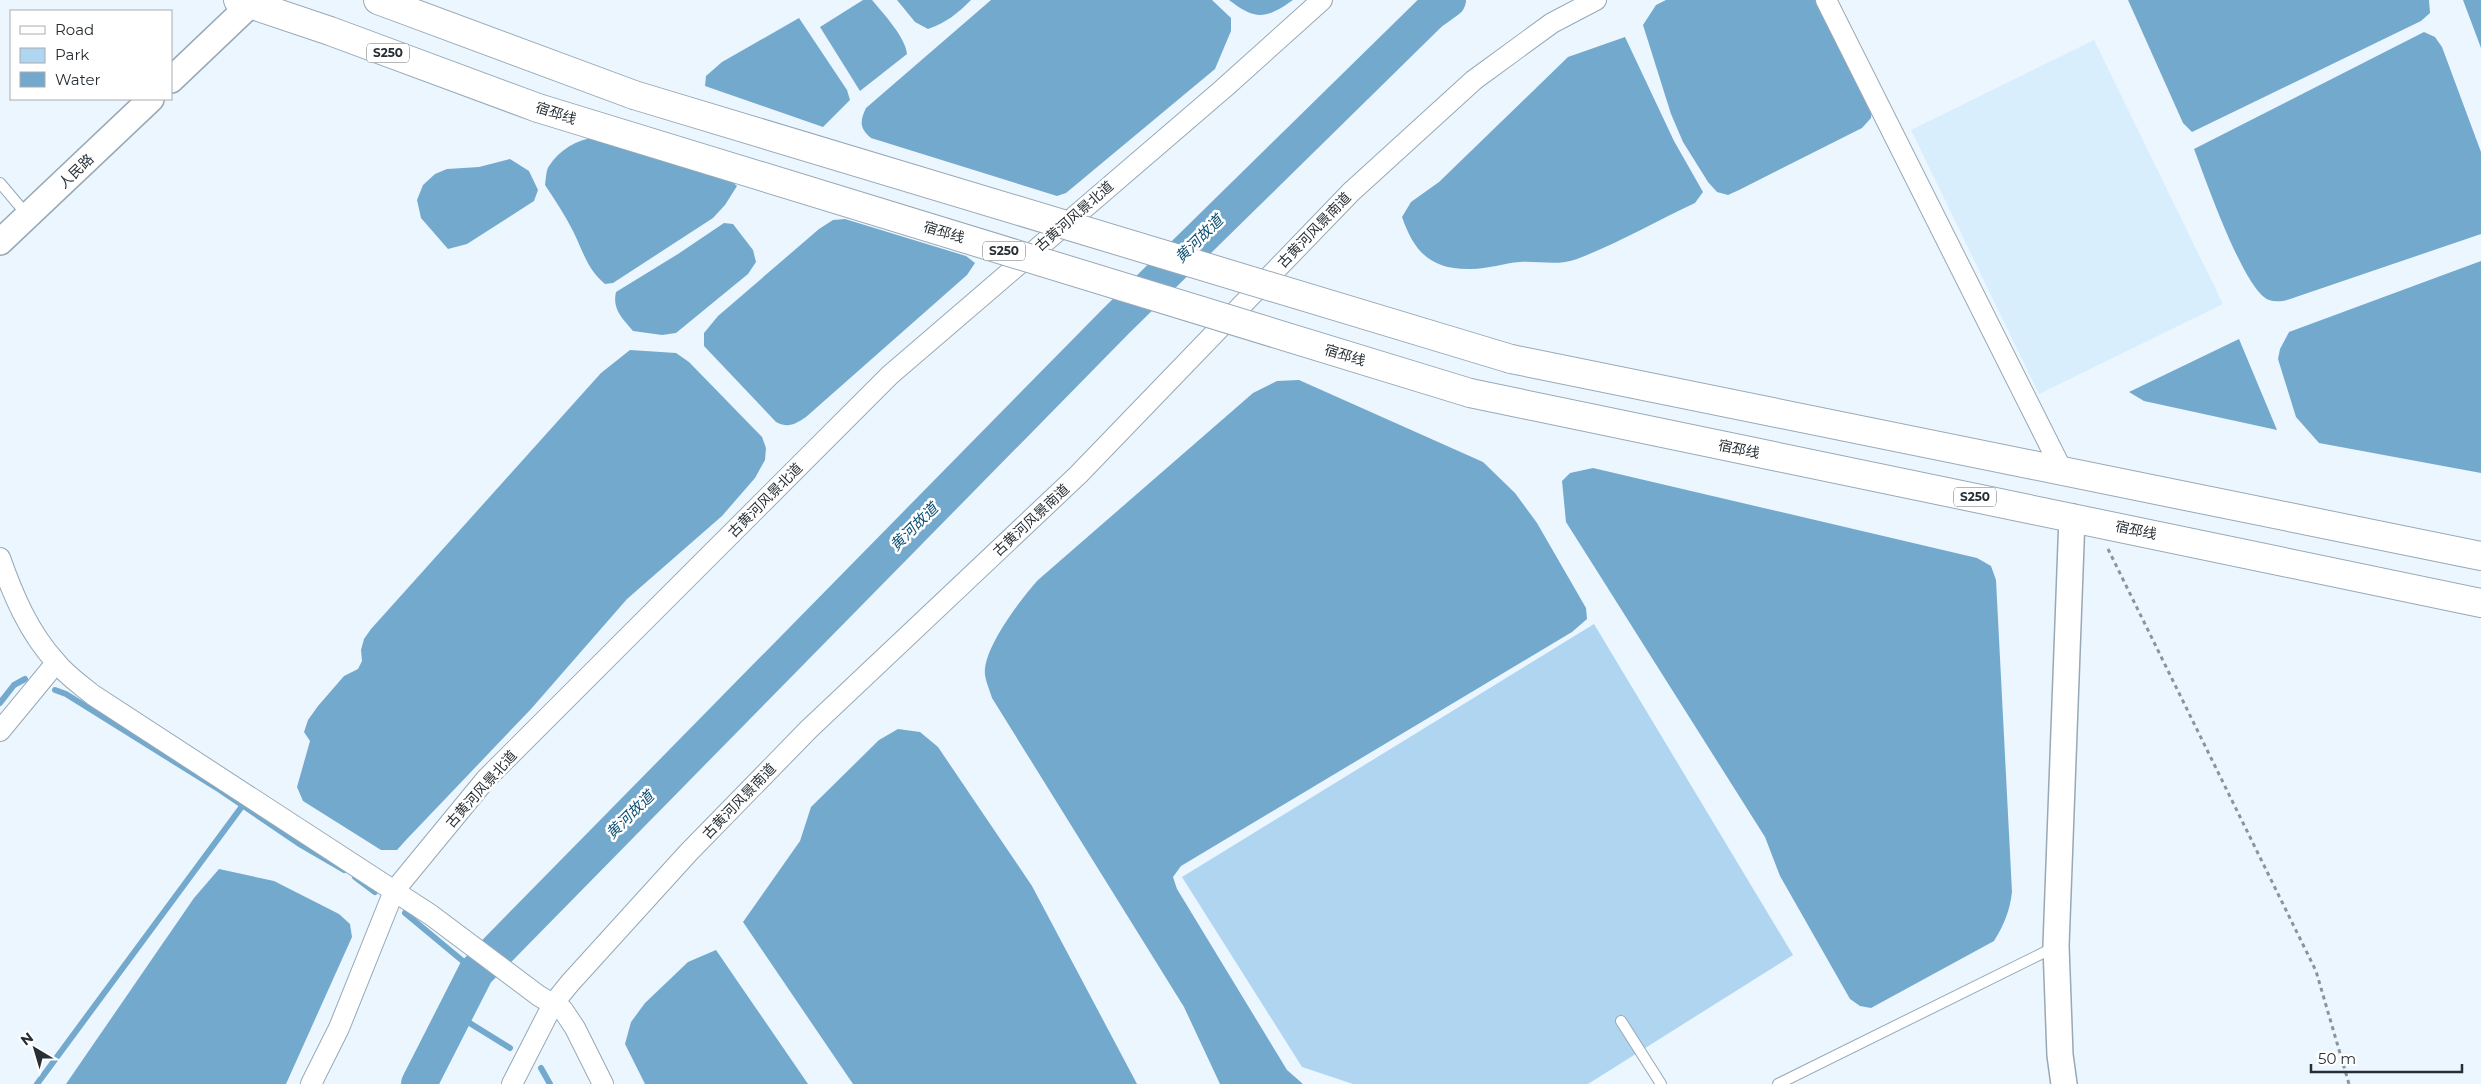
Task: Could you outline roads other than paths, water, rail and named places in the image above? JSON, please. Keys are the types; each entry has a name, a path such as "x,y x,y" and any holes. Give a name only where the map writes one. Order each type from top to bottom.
{"main road":[{"path":"378,0 634,95 1511,359 2481,556"},
{"name":"宿邳线","path":"248,2 538,108 1470,393 2481,603"}],"street":[{"name":"古黄河风景北道","path":"312,1084 339,1028 394,891 486,779 890,374 1215,95 1322,0"},
{"name":"古黄河风景南道","path":"512,1084 546,1000 570,983 688,853 809,729 1078,475 1351,192 1474,80 1552,23 1596,0"},
{"path":"1826,0 2063,472"},
{"path":"172,79 248,2"},
{"name":"人民路","path":"0,242 150,100"},
{"path":"2064,1084 2060,1054 2056,946 2083,520"},
{"path":"0,558 12,590 38,640 56,663 93,695 431,915 546,1000 563,1010 575,1028 603,1084"},
{"path":"0,731 56,663"}],"lane":[{"path":"0,183 28,216"},
{"path":"1778,1084 2056,946"},
{"path":"1621,1021 1661,1084"}],"water":[{"path":"863,0 872,0 888,19 903,41 907,54 860,91 820,27"},
{"path":"897,0 971,0 951,17 928,29 915,22"},
{"path":"991,0 1212,0 1231,18 1231,31 1215,69 1066,193 1057,196 871,138 864,131 862,121 866,108"},
{"path":"1229,0 1293,0 1275,11 1261,15 1247,12"},
{"path":"1666,0 1817,0 1872,108 1871,118 1862,128 1739,190 1728,195 1717,192 1708,182 1683,142 1671,114 1643,25 1656,5"},
{"path":"2128,0 2429,0 2430,13 2421,21 2192,132 2183,123"},
{"path":"2463,0 2481,0 2481,48"},
{"path":"799,18 847,90 850,100 823,127 705,86 706,76 722,62"},
{"path":"2424,32 2435,37 2442,47 2481,152 2481,234 2290,299 2269,300 2259,292 2248,277 2237,256 2194,149"},
{"path":"1625,37 1674,141 1703,192 1695,203 1607,246 1570,261 1556,263 1520,262 1471,269 1445,266 1426,256 1412,240 1402,217 1411,202 1439,182 1568,57"},
{"path":"595,137 729,179 737,186 725,205 713,218 613,283 605,284 590,266 570,225 545,185 548,168 558,155 575,143"},
{"path":"510,159 529,171 538,190 534,201 467,244 448,249 421,218 417,200 423,185 435,174 447,169 479,167"},
{"path":"845,219 966,256 975,263 967,275 806,417 791,425 780,424 704,346 704,333 718,316 819,229 833,220"},
{"path":"724,223 733,224 753,250 756,262 748,274 676,333 662,335 633,331 617,308 615,303 616,292"},
{"path":"2481,261 2481,473 2319,443 2296,417 2278,359 2280,349 2289,332"},
{"path":"2239,339 2277,430 2144,401 2129,392"},
{"path":"630,350 676,353 689,362 762,437 766,448 765,460 755,478 722,516 627,599 531,709 397,850 381,850 303,801 297,787 310,741 304,732 308,720 344,676 358,669 362,661 361,650 364,639 371,629 601,373"},
{"path":"1299,380 1483,462 1515,493 1537,523 1586,608 1587,619 1572,632 1181,866 1173,877 1177,889 1287,1070 1303,1084 1220,1084 1184,1007 992,698 985,675 986,664 1004,625 1038,580 1253,393 1277,381"},
{"path":"1593,468 1977,558 1991,566 1996,580 2012,892 2006,917 1994,941 1871,1008 1860,1006 1850,999 1780,876 1765,837 1566,522 1562,481 1570,473"},
{"path":"898,729 920,732 938,747 1032,886 1137,1084 853,1084 743,922 800,841 811,807 879,740"},
{"path":"219,869 274,881 339,914 350,924 352,937 286,1084 66,1084 194,898"},
{"path":"716,950 808,1084 645,1084 625,1044 631,1022 645,1003 688,962"}],"waterway":[{"name":"黄河故道","path":"419,1084 476,972 1116,321 1430,13 1448,0"},
{"path":"0,703 14,685 25,679"},
{"path":"55,690 66,694 220,790 301,845 344,870"},
{"path":"37,1084 243,805"},
{"path":"355,877 375,892"},
{"path":"405,913 476,972"},
{"path":"455,1014 510,1048"},
{"path":"541,1068 550,1084"}]}
